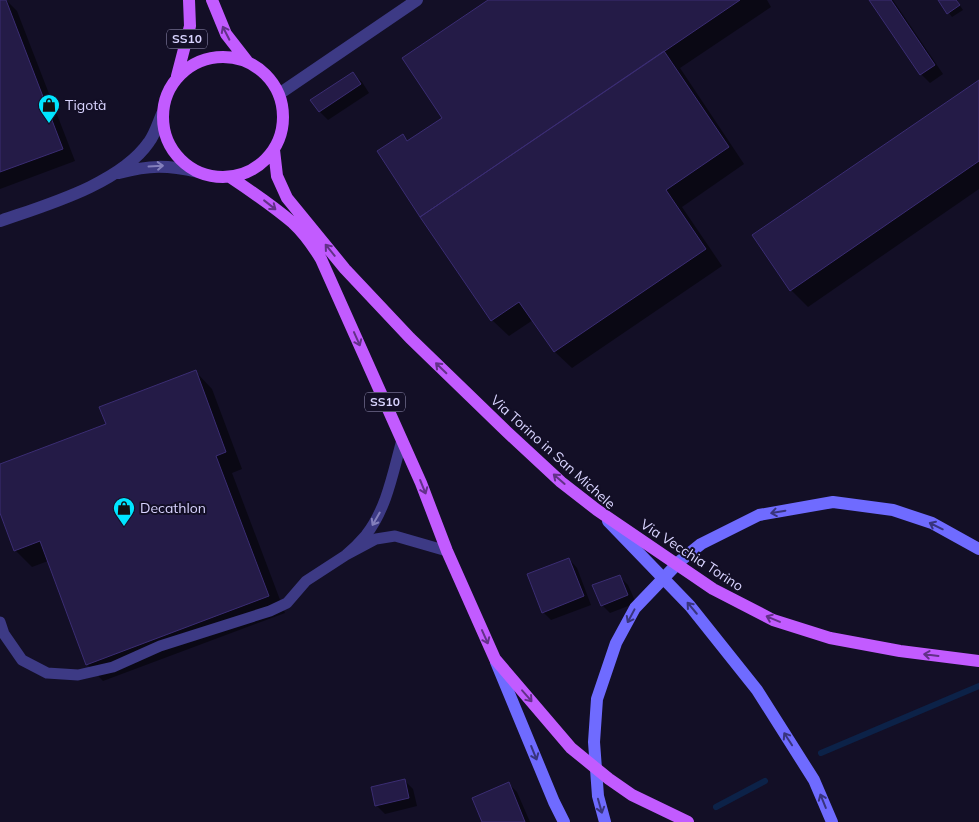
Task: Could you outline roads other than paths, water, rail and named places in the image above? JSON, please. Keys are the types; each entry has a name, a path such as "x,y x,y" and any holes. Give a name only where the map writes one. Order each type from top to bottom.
{"main road":[{"name":"Via Torino in San Michele","path":"176,77 191,65 209,58 228,56 247,61 260,69 266,74 279,94 283,108 283,123 280,137 274,150 262,163 247,172 230,177 214,177 198,172 183,162 171,149 164,132 162,114 166,94 176,77 190,26 189,0"},
{"name":"Via Torino in San Michele","path":"212,0 226,34 247,61"},
{"name":"Via Torino in San Michele","path":"274,150 277,176 288,198 345,269 410,338 561,482 597,510 690,606 757,690 814,780 832,822"},
{"name":"Via Torino in San Michele","path":"230,177 294,223 322,259 421,483 447,551 564,822"},
{"path":"605,822 598,796 594,742 597,699 616,643 635,608 680,562 701,544 760,515 833,502 893,510 932,523 979,549"},
{"name":"Via Vecchia Torino","path":"597,510 712,589 774,620 830,638 900,651 979,661"},
{"path":"495,659 571,748 632,795 688,822"}],"street":[{"path":"279,94 417,0"},
{"path":"0,221 82,191 114,174 149,142 162,114"},
{"path":"114,174 158,165 198,172"}],"lane":[{"path":"346,555 366,535 378,515 387,492 402,440"},
{"path":"0,622 4,634 22,660 47,673 78,675 113,666 160,646 270,611 287,603 306,582 346,555 376,539 395,536 447,551"}],"waterway":[{"path":"821,753 979,686"},
{"path":"716,807 765,781"}],"place":[{"name":"Tigotà","path":"49,124"},
{"name":"Decathlon","path":"124,527"}]}
